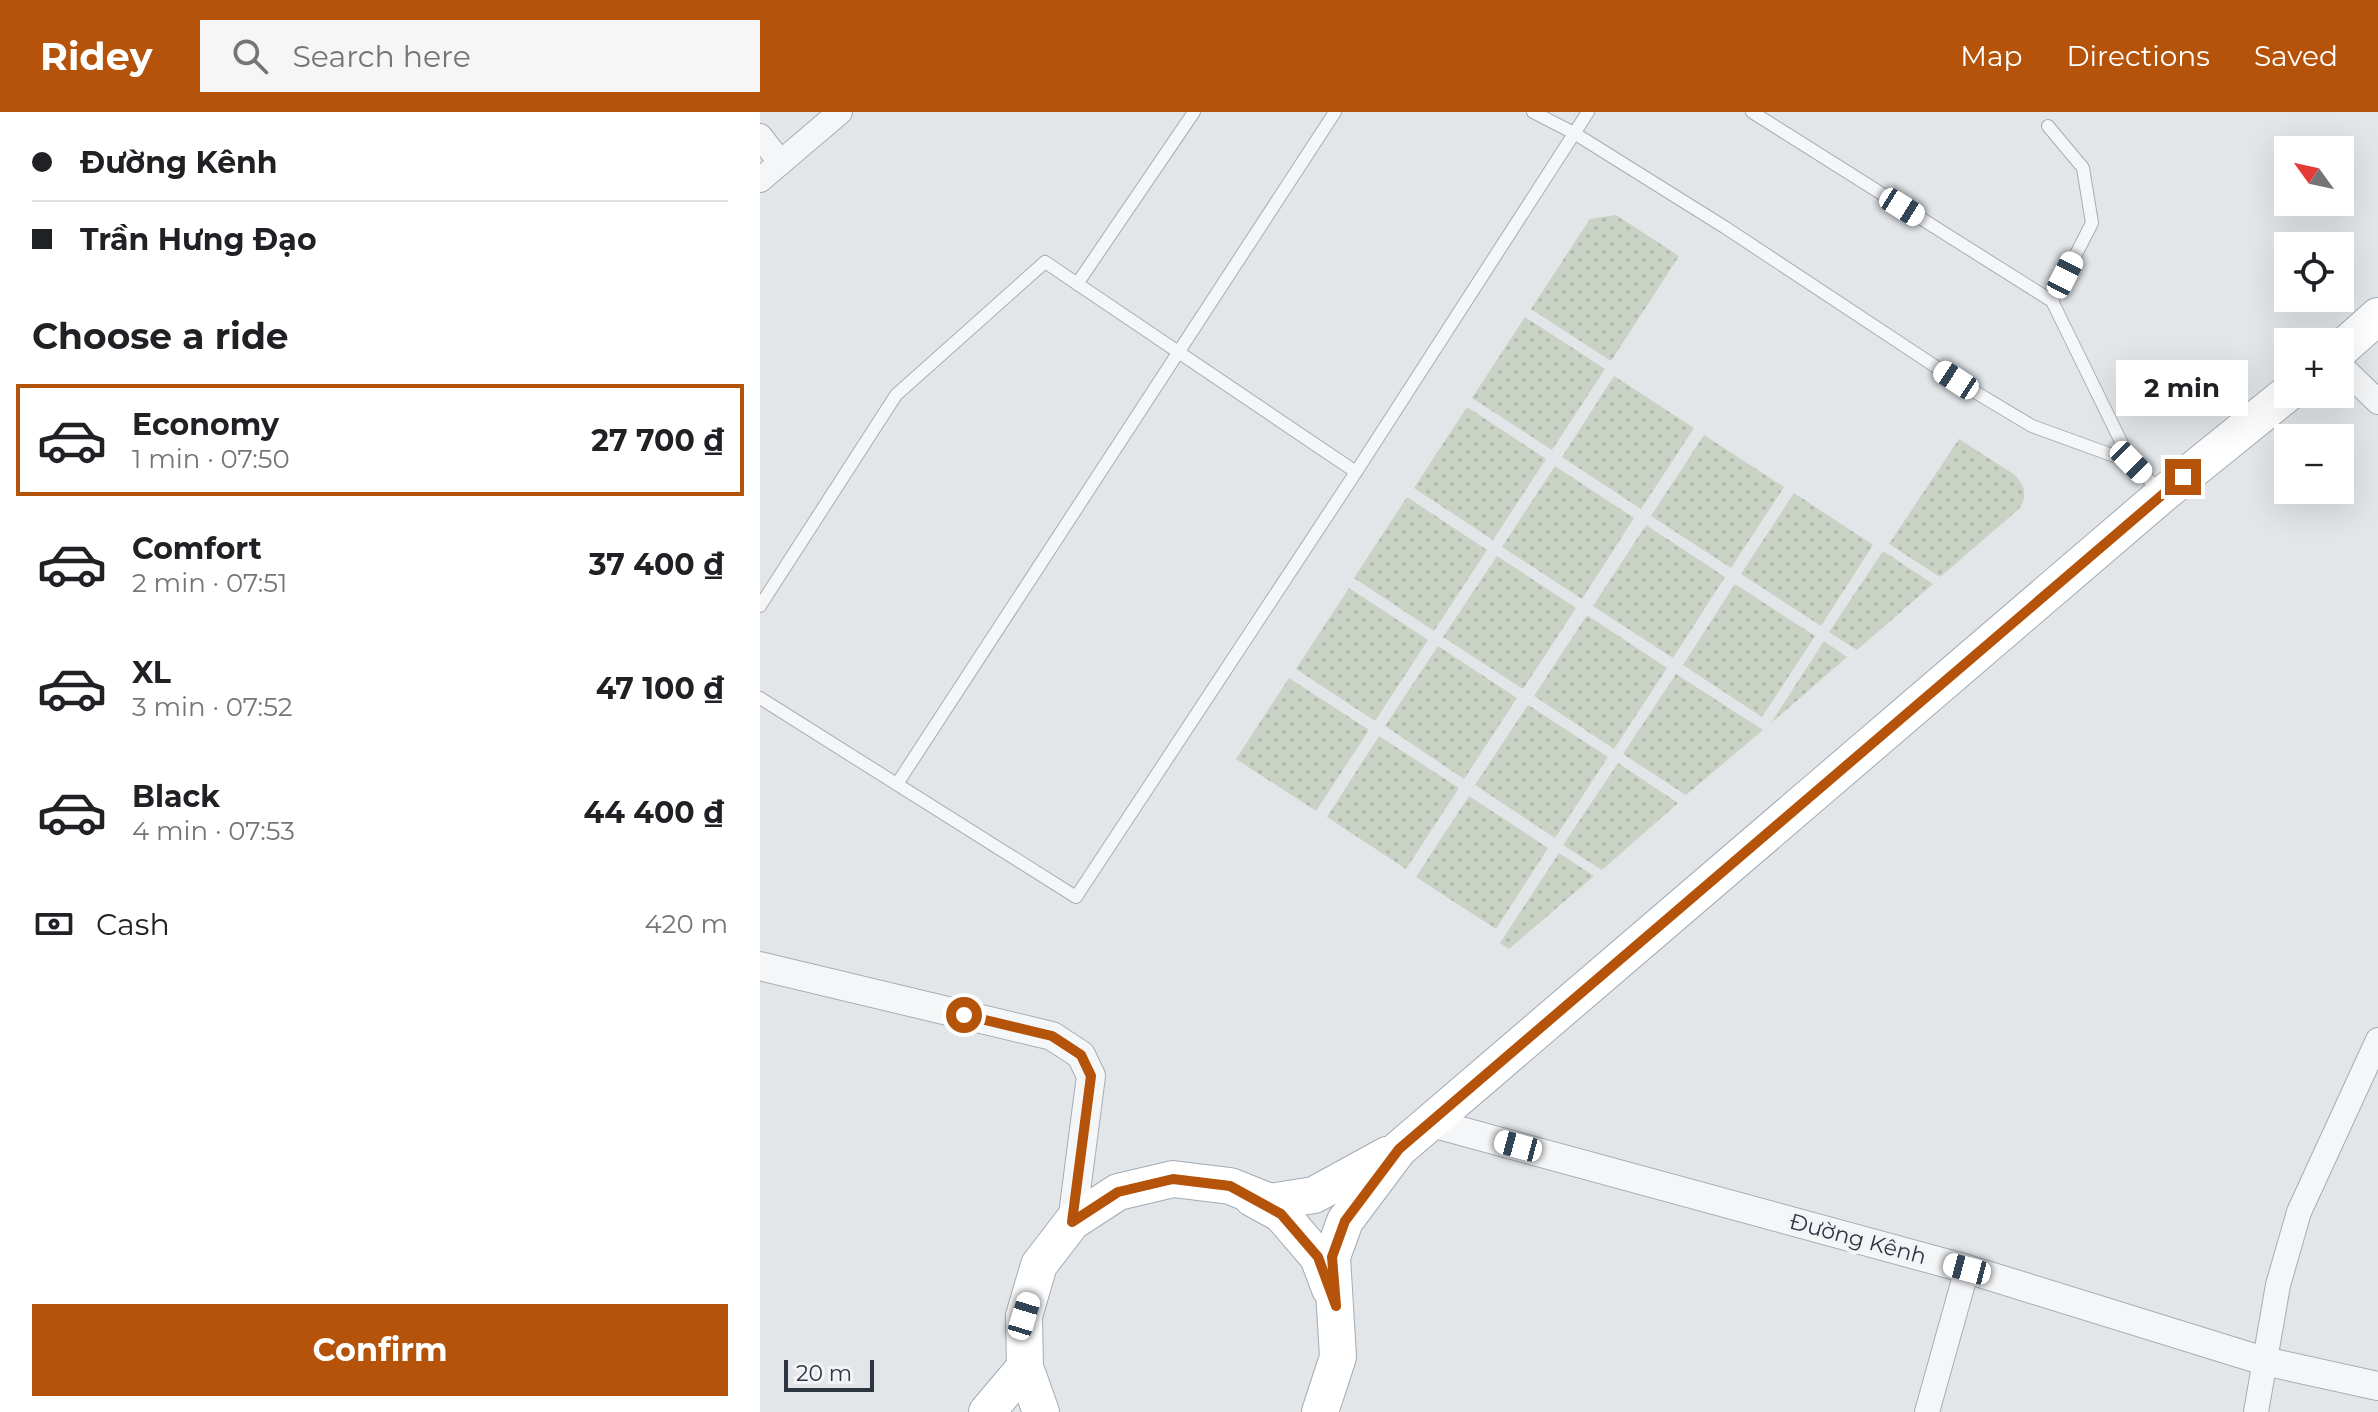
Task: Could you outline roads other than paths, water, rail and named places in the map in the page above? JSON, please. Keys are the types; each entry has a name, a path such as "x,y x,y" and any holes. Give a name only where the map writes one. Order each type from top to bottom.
{"main road":[{"path":"2354,337 2378,316"},
{"path":"1320,1412 1338,1357 1332,1257 1345,1221 1399,1149 2163,494 2274,404"},
{"path":"1041,1412 1025,1367 1024,1316 1039,1265 1072,1222 1118,1192 1173,1179 1230,1186 1270,1202 1314,1195 1399,1149"},
{"path":"1230,1186 1281,1214 1318,1257 1336,1306"},
{"path":"987,1412 1025,1367"}],"street":[{"path":"760,180 840,112"},
{"path":"760,136 780,162"},
{"path":"2354,379 2378,402"},
{"path":"760,966 1052,1036 1081,1055 1091,1076 1072,1222"},
{"path":"2256,1412 2278,1285 2299,1212 2378,1040"},
{"name":"Đường Kênh","path":"1428,1122 1967,1269 2264,1361 2378,1386"},
{"path":"1927,1412 1967,1269"}],"lane":[{"path":"1077,284 1194,112"},
{"path":"897,784 1335,112"},
{"path":"1533,112 1574,133 1726,228 1965,386 2032,426 2131,462"},
{"path":"760,698 1076,897 1588,112"},
{"path":"1752,112 2052,301 2131,462 2163,494"},
{"path":"2048,126 2083,168 2092,223 2052,301"},
{"path":"760,606 896,395 1045,262 1356,472"}]}
